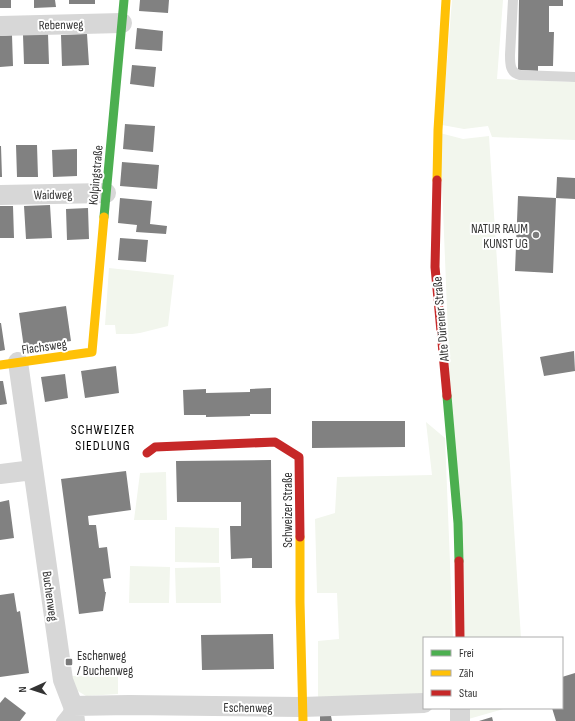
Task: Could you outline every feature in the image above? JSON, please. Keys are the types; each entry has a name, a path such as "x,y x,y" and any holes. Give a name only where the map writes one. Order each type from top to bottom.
{"street":[{"name":"Kolpingstraße","path":"92,352 124,0"},
{"name":"Alte Dürener Straße","path":"446,0 438,130 435,267 458,523 460,637"},
{"name":"Rebenweg","path":"0,26 122,23"},
{"name":"Waidweg","path":"0,194 106,193"},
{"name":"Flachsweg","path":"9,364 92,352"},
{"name":"Buchenweg","path":"9,364 33,470 62,676 70,716"},
{"name":"Schweizer Straße","path":"148,453 155,447 276,442 299,457 302,714"},
{"path":"0,474 33,470"},
{"name":"Eschenweg","path":"70,716 136,706 302,714 423,703"},
{"path":"460,709 460,721"}],"lane":[{"path":"513,0 510,55 512,70 517,75 575,77"}],"shaded area":[{"path":"452,0 503,0 497,79 575,82 575,140 492,137 488,126 464,129 442,125"},
{"path":"440,133 463,139 489,136 521,637 463,637 451,410"},
{"path":"109,268 174,275 168,326 140,333 116,334 115,325 105,325"},
{"path":"426,422 445,438 453,637 423,637 423,699 318,700 318,641 339,639 337,593 317,593 315,519 335,513 337,477 432,475"},
{"path":"166,472 167,520 134,520 140,473"},
{"path":"175,527 219,528 219,563 175,562"},
{"path":"130,566 170,567 169,603 129,603"},
{"path":"220,567 221,603 176,603 175,568"},
{"path":"118,675 118,694 86,696 73,688 70,676"},
{"path":"464,709 504,709 465,720"}],"building":[{"path":"0,0 11,0 11,8 0,8"},
{"path":"34,0 55,0 56,7 34,8"},
{"path":"69,0 95,0 95,4 69,4"},
{"path":"140,0 169,0 168,13 139,11"},
{"path":"519,0 563,0 563,6 549,6 549,32 554,32 553,66 538,66 538,71 518,70"},
{"path":"137,28 163,31 162,51 135,49"},
{"path":"48,34 49,64 24,64 23,35"},
{"path":"87,34 89,65 62,66 61,35"},
{"path":"12,35 13,66 0,67 0,36"},
{"path":"132,65 156,67 154,87 130,84"},
{"path":"125,124 155,126 153,152 123,149"},
{"path":"16,145 37,145 38,177 17,177"},
{"path":"1,146 2,177 0,177"},
{"path":"77,149 77,176 53,177 52,150"},
{"path":"122,162 159,165 157,189 120,186"},
{"path":"557,177 575,178 575,199 556,198"},
{"name":"NATUR RAUM KUNST UG","path":"518,196 556,198 553,273 515,271"},
{"path":"120,198 152,201 150,224 167,226 166,234 136,232 137,225 118,223"},
{"path":"50,205 52,238 26,239 24,206"},
{"path":"0,206 13,206 14,238 0,238"},
{"path":"88,208 89,239 67,240 66,209"},
{"path":"120,238 148,240 146,262 118,260"},
{"path":"66,306 71,341 24,348 19,313"},
{"path":"0,323 5,350 0,351"},
{"path":"574,351 575,371 544,376 540,357"},
{"path":"116,366 119,393 85,398 81,371"},
{"path":"65,374 68,398 45,402 41,377"},
{"path":"0,381 3,381 7,404 0,405"},
{"path":"271,388 271,414 206,417 206,415 184,415 183,390 206,389 206,393 250,392 250,389"},
{"path":"312,421 405,421 405,447 312,448"},
{"path":"271,460 272,568 252,568 252,558 231,559 230,526 241,526 241,502 177,502 176,461"},
{"path":"126,471 131,510 88,516 89,525 96,525 99,548 107,547 111,578 103,579 106,592 103,611 79,614 61,479"},
{"path":"9,500 14,538 0,540 0,502"},
{"path":"14,593 17,612 20,611 29,673 0,677 0,595"},
{"path":"273,634 274,669 202,670 201,635"},
{"path":"575,673 575,721 556,721 552,709 563,709 563,677"},
{"path":"5,697 26,713 20,721 0,721 0,703"},
{"path":"320,716 331,716 332,721 320,721"},
{"path":"492,717 493,721 479,721"}],"traffic: fast":[{"path":"104,217 124,0"},
{"path":"447,396 458,523 459,561"}],"traffic: slow":[{"path":"437,180 438,130 446,0"},
{"path":"0,365 92,352 104,217"},
{"path":"300,537 303,721"}],"traffic: jam":[{"path":"437,180 435,267 447,396"},
{"path":"147,453 155,447 275,442 299,457 300,537"},
{"path":"459,561 460,637"}],"place":[{"name":"NATUR RAUM KUNST UG","path":"536,235"},
{"name":"Eschenweg / Buchenweg","path":"69,662"}],"district":[{"name":"SCHWEIZER SIEDLUNG","path":"103,438"}]}
